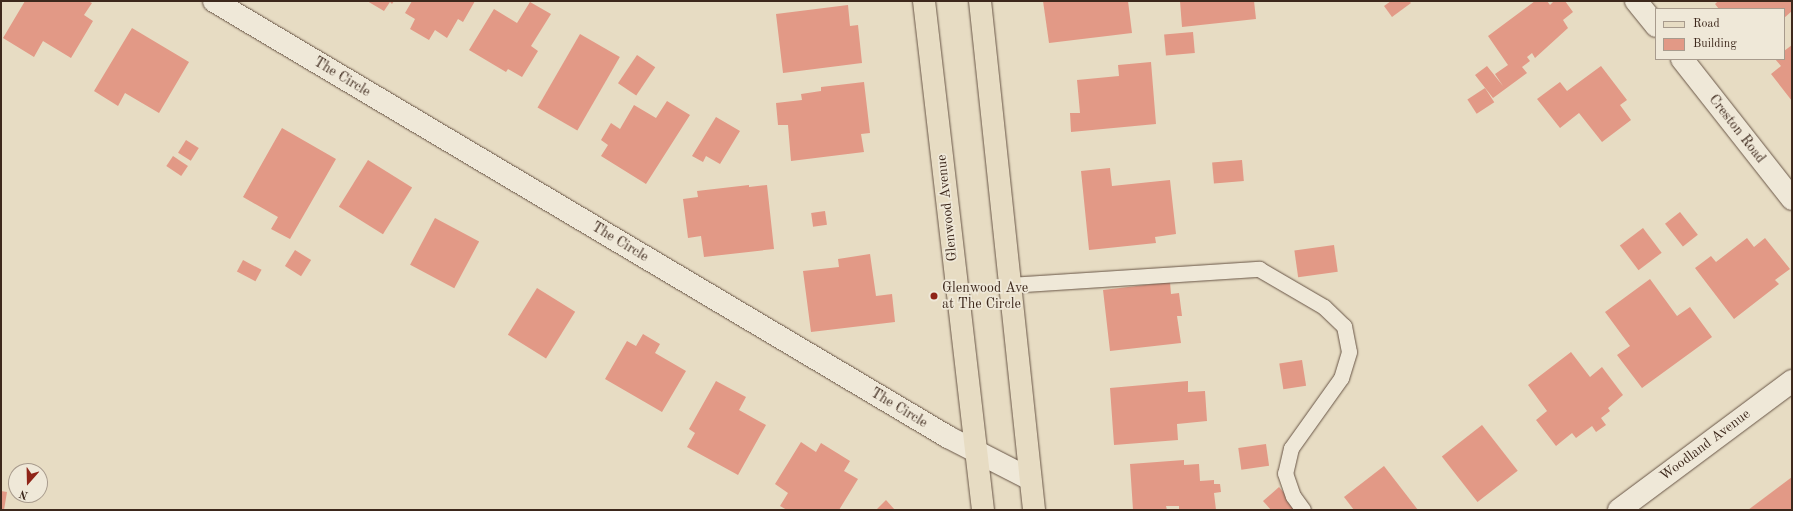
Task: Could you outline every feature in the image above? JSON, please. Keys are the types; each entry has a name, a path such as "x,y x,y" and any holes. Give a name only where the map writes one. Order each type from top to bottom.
{"main road":[{"name":"Glenwood Avenue","path":"924,1 974,452 983,510"},
{"path":"980,1 1034,510"}],"street":[{"name":"The Circle","path":"214,1 974,452 1030,479"},
{"path":"1636,1 1655,25"},
{"name":"Creston Road","path":"1683,60 1792,199"},
{"name":"Woodland Avenue","path":"1619,510 1792,381"}],"lane":[{"path":"1009,285 1259,269 1324,307 1344,326 1349,352 1341,378 1291,448 1285,473 1293,496 1303,510"}],"building":[{"path":"25,1 88,1 92,3 84,15 93,21 71,58 43,41 34,57 3,38"},
{"path":"367,1 394,1 392,4 390,2 384,11"},
{"path":"412,1 475,1 463,22 458,19 447,38 435,30 429,40 410,29 415,19 405,13"},
{"path":"1043,1 1128,1 1132,33 1049,43"},
{"path":"1180,1 1254,1 1256,19 1182,27"},
{"path":"1391,1 1409,1 1411,3 1392,17 1384,6"},
{"path":"1535,1 1547,1 1550,5 1554,1 1565,1 1573,12 1563,20 1568,28 1535,58 1532,53 1527,57 1530,61 1522,67 1527,73 1493,98 1475,75 1487,66 1503,86 1495,74 1508,65 1488,36"},
{"path":"1718,1 1792,1 1792,11 1785,17 1785,8 1718,8 1715,4"},
{"path":"530,2 551,14 531,46 538,51 522,77 508,69 506,72 469,50 494,9 517,23"},
{"path":"848,5 850,26 858,25 862,63 783,73 776,14"},
{"path":"132,28 189,62 159,113 125,93 118,106 94,91"},
{"path":"1193,32 1195,53 1166,55 1164,35"},
{"path":"580,34 620,57 577,131 538,108"},
{"path":"1792,45 1792,101 1771,74 1781,66 1776,60 1785,60 1785,50"},
{"path":"637,55 655,67 636,95 618,83"},
{"path":"1151,62 1156,124 1071,132 1070,113 1080,113 1077,80 1119,76 1118,65"},
{"path":"1601,66 1627,100 1620,105 1631,120 1602,142 1579,113 1560,128 1537,99 1560,82 1567,91"},
{"path":"864,82 870,133 861,134 864,152 791,161 788,125 778,125 776,103 802,100 801,94 821,91 821,87"},
{"path":"1485,88 1494,102 1477,114 1467,99"},
{"path":"667,101 690,115 646,184 601,156 608,145 601,140 611,123 620,129 634,105 656,118"},
{"path":"716,117 740,131 720,164 706,156 703,162 692,156"},
{"path":"282,128 336,159 290,239 271,229 278,217 243,197"},
{"path":"186,140 199,148 191,161 178,153"},
{"path":"173,156 188,166 181,176 166,166"},
{"path":"368,160 412,188 383,234 339,207"},
{"path":"1242,160 1244,181 1214,184 1212,163"},
{"path":"1110,168 1112,186 1170,180 1176,234 1155,237 1156,243 1089,250 1081,171"},
{"path":"749,185 749,187 767,185 774,249 704,257 701,236 688,238 683,199 698,197 697,191"},
{"path":"825,211 827,225 813,227 811,213"},
{"path":"1680,212 1698,235 1683,247 1665,224"},
{"path":"435,218 479,241 454,288 410,265"},
{"path":"1643,228 1662,253 1638,270 1620,245"},
{"path":"1747,238 1754,247 1765,238 1790,269 1775,280 1779,284 1734,319 1695,268 1711,256 1716,262"},
{"path":"1334,245 1338,272 1298,277 1294,251"},
{"path":"295,250 311,260 301,276 285,266"},
{"path":"870,254 876,296 892,294 895,322 811,332 803,271 839,267 838,259"},
{"path":"243,260 262,270 255,281 237,271"},
{"path":"1650,279 1677,316 1690,307 1712,337 1642,388 1617,355 1630,346 1605,312"},
{"path":"1170,282 1171,294 1179,293 1182,316 1177,316 1181,343 1110,351 1103,290"},
{"path":"537,288 575,312 546,358 508,335"},
{"path":"643,334 660,344 655,353 686,371 662,412 605,379 627,341 636,346"},
{"path":"1571,352 1590,377 1602,367 1623,395 1608,408 1610,411 1601,418 1606,425 1596,432 1592,426 1576,438 1572,433 1556,446 1536,420 1547,411 1528,385"},
{"path":"1302,360 1306,386 1283,389 1279,364"},
{"path":"716,381 746,397 739,410 766,425 738,475 687,447 695,433 689,429"},
{"path":"1188,381 1188,392 1205,391 1207,421 1177,424 1178,440 1114,445 1110,388"},
{"path":"1482,425 1518,471 1478,502 1442,456"},
{"path":"801,442 816,452 821,443 850,461 844,471 858,479 839,510 787,510 780,506 788,493 775,484"},
{"path":"1266,444 1269,466 1241,470 1238,448"},
{"path":"1184,460 1184,465 1199,464 1200,481 1214,480 1214,484 1220,484 1221,492 1214,493 1216,510 1179,510 1179,506 1166,506 1167,510 1133,510 1130,464"},
{"path":"1384,466 1418,510 1354,510 1344,497"},
{"path":"1792,477 1792,510 1748,510"},
{"path":"1279,487 1299,510 1271,510 1263,501"},
{"path":"1,491 7,492 4,510 1,510"},
{"path":"886,500 895,510 876,510"}],"place":[{"name":"Glenwood Ave at The Circle","path":"934,296"}]}
